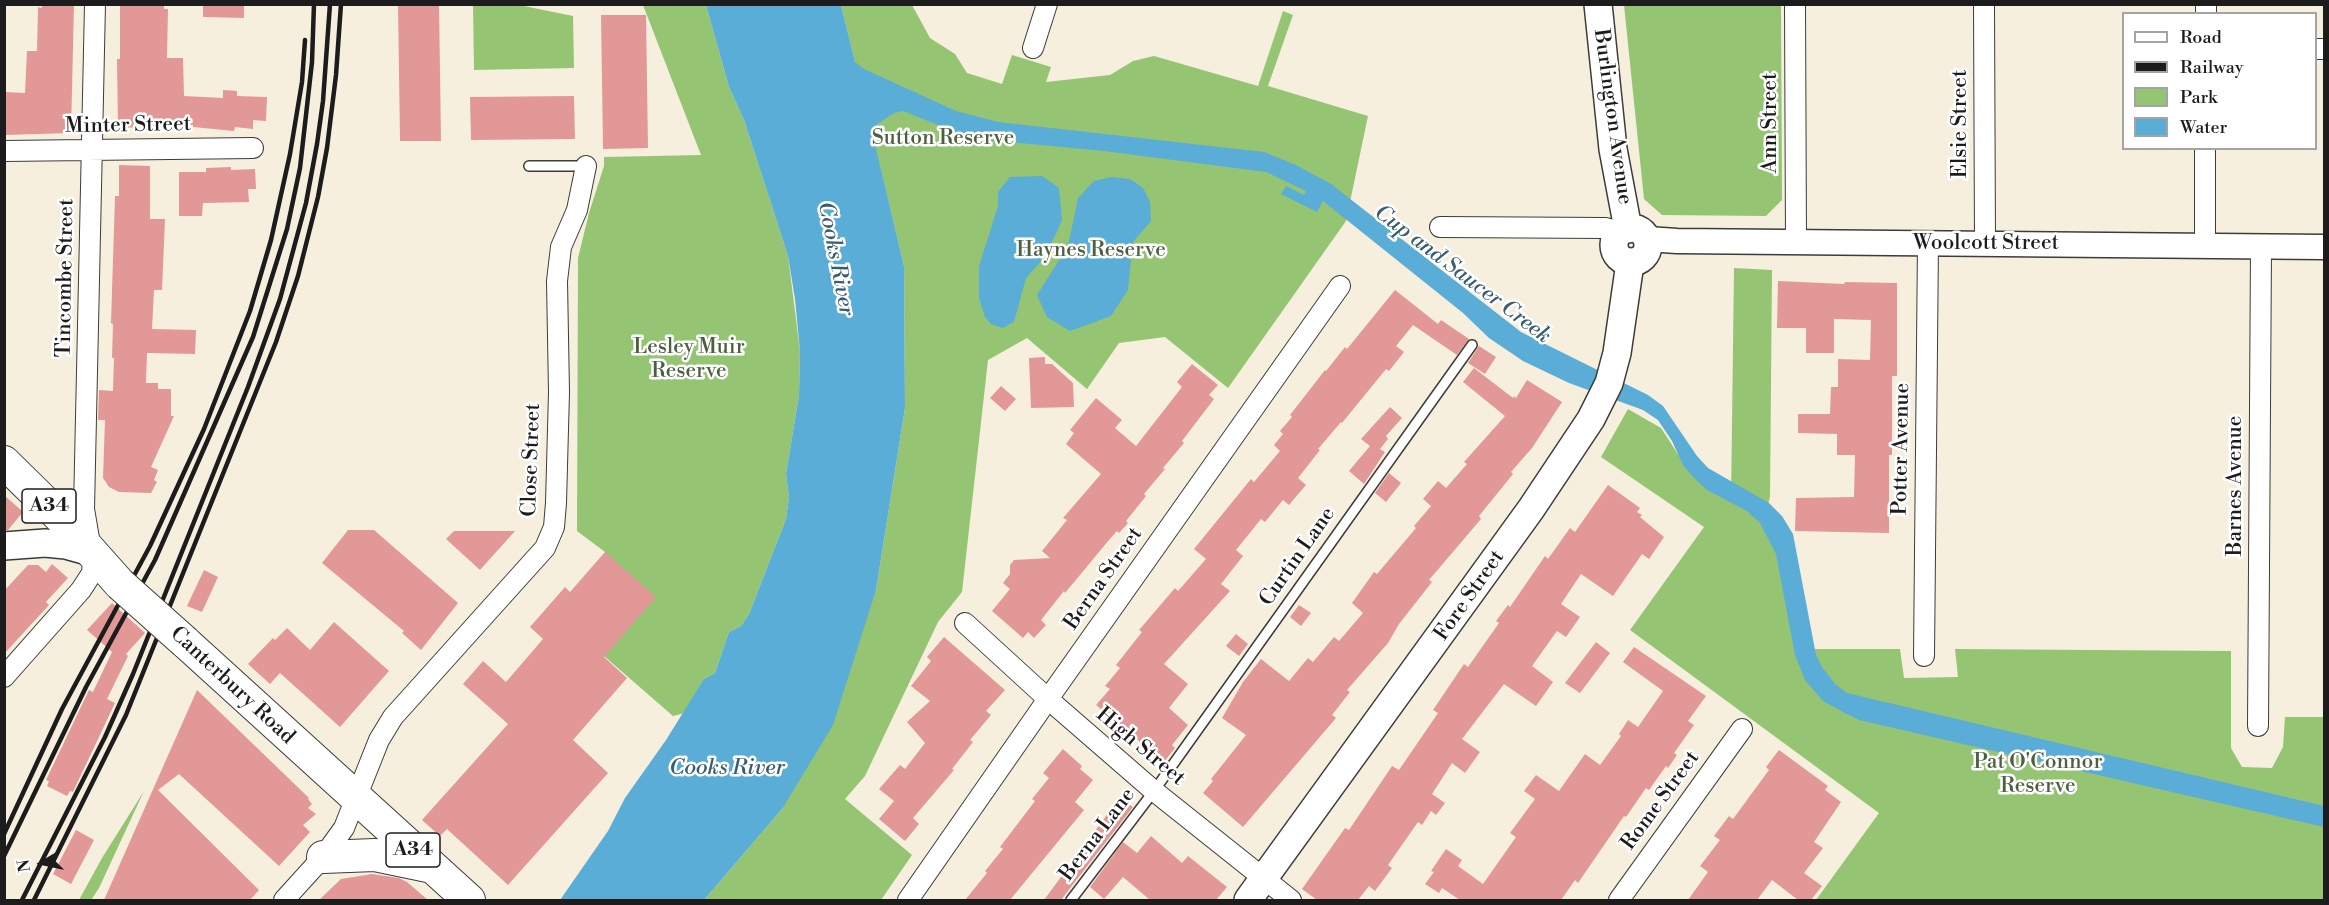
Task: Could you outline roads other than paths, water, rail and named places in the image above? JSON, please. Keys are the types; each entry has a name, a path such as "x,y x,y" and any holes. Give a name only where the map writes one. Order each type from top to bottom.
{"highway":[{"name":"Canterbury Road","path":"4,462 34,490 120,584 469,900"},
{"path":"323,857 375,855 432,867"}],"main road":[{"name":"Burlington Avenue","path":"1598,4 1613,149 1632,233 1614,241 1615,251 1621,260 1630,263"},
{"name":"Fore Street","path":"1255,890 1518,527 1591,419 1609,383 1617,354 1630,263"},
{"path":"4,546 45,543 66,545 91,552"}],"street":[{"name":"Tincombe Street","path":"4,677 85,585 92,573 84,509 95,4"},
{"path":"1033,48 1047,4"},
{"name":"Ann Street","path":"1795,4 1796,241"},
{"name":"Elsie Street","path":"1984,4 1986,243"},
{"name":"Minter Street","path":"4,151 253,148"},
{"path":"2205,150 2205,246"},
{"name":"Close Street","path":"284,900 323,857 344,828 380,740 393,717 545,548 554,527 559,392 557,281 561,248 577,210 586,166"},
{"name":"Woolcott Street","path":"1440,227 1606,228 1677,241 2325,248"},
{"name":"Potter Avenue","path":"1924,656 1928,243"},
{"name":"Barnes Avenue","path":"2258,726 2261,247"},
{"name":"Berna Street","path":"908,900 1047,699 1340,286"},
{"name":"High Street","path":"965,623 1047,699 1154,791 1255,890 1291,900"},
{"name":"Rome Street","path":"1619,900 1742,729"}],"lane":[{"path":"529,166 586,166"},
{"name":"Curtin Lane","path":"1154,791 1472,345"},
{"name":"Berna Lane","path":"1071,900 1154,791"}],"water":[{"name":"Cooks River","path":"706,5 841,5 855,62 864,69 956,111 998,122 1264,152 1296,165 1331,184 1521,332 1648,395 1663,406 1697,456 1708,468 1769,503 1782,516 1793,534 1816,655 1835,684 1847,693 2324,806 2324,827 1859,720 1841,711 1823,701 1805,680 1795,655 1776,554 1760,523 1747,511 1707,490 1696,480 1683,465 1672,441 1658,420 1643,410 1569,383 1523,361 1489,338 1463,313 1323,201 1317,212 1281,194 1286,186 1304,195 1306,191 1266,172 1104,151 978,139 903,111 894,113 876,125 873,136 904,266 905,408 876,590 833,725 782,809 704,900 560,900 608,831 625,798 666,740 704,679 715,673 729,632 741,626 749,614 786,519 789,497 786,474 799,395 800,351 795,299 788,256 744,120 729,87"},
{"path":"1042,176 1059,188 1062,220 1042,260 1026,278 1014,322 1003,328 991,324 985,317 979,298 979,266 998,206 998,192 1010,177"},
{"path":"1111,177 1130,179 1143,188 1150,202 1151,221 1133,242 1128,290 1111,316 1070,331 1047,317 1037,295 1068,246 1078,198 1094,181"}],"railway":[{"path":"4,856 86,687 155,560 253,337 287,229 300,168 312,62 314,4"},
{"path":"22,900 105,737 133,674 248,387 280,299 306,203 317,144 323,101 330,4"},
{"path":"34,900 126,715 276,342 298,276 318,197 336,75 341,4"},
{"path":"4,834 62,709 150,546 204,429 250,311 271,240 290,154 302,82 305,40"}],"park label":[{"name":"Sutton Reserve","path":"943,139"},
{"name":"Haynes Reserve","path":"1091,251"},
{"name":"Lesley Muir Reserve","path":"689,360"},
{"name":"Pat O'Connor Reserve","path":"2038,775"}],"water label":[{"name":"Cup and Saucer Creek","path":"1462,275"}]}
